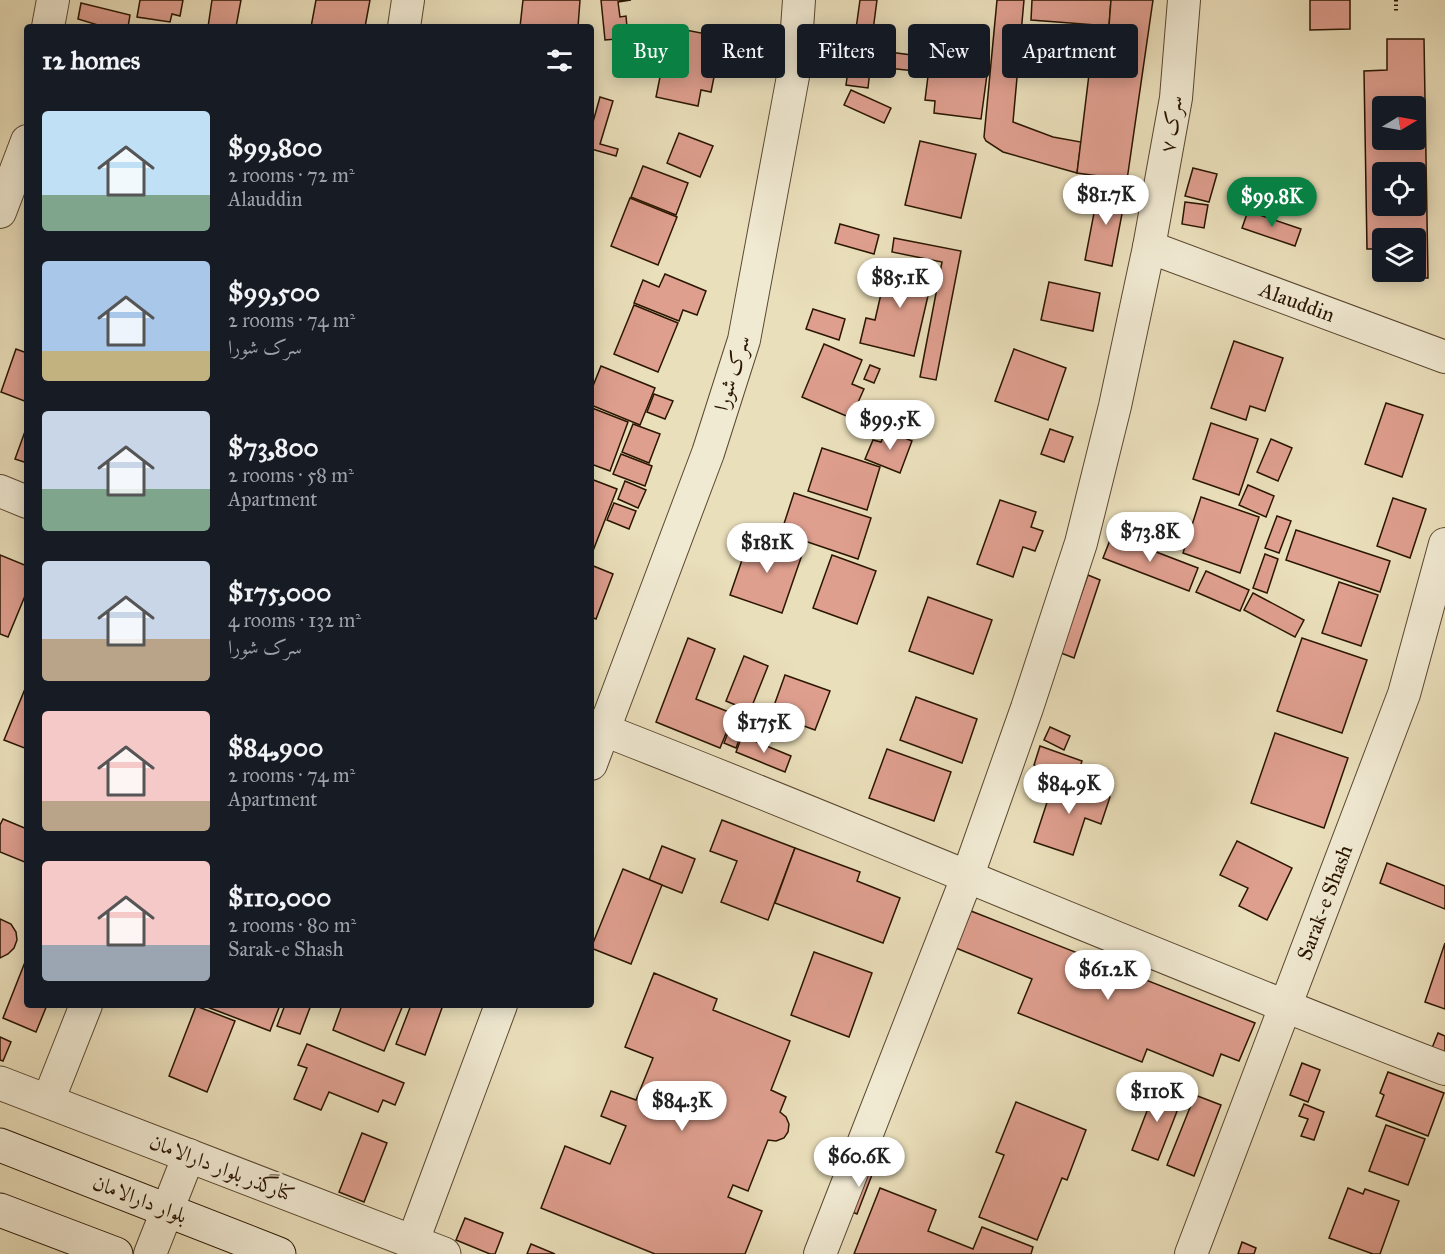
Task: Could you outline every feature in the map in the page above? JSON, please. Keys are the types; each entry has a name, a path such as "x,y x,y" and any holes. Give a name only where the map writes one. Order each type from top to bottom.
{"street":[{"path":"49,24 53,0"},
{"path":"404,24 408,0"},
{"name":"سرک شورا","path":"594,746 597,727 708,453 744,340 794,71 799,0"},
{"name":"سرک ۷","path":"820,1254 968,875 1028,708 1081,543 1115,406 1149,247 1176,98 1184,0"},
{"path":"0,212 24,149"},
{"name":"Alauddin","path":"1149,247 1445,357"},
{"path":"0,491 24,501"},
{"name":"Sarak-e Shash","path":"1191,1254 1404,694 1445,544"},
{"path":"597,727 968,875 1284,1007 1445,1070"},
{"path":"48,1101 85,1008"},
{"path":"413,1241 500,1008"},
{"name":"کنارگذر بلوار دارالامان","path":"0,1083 444,1254"},
{"name":"بلوار دارالامان","path":"0,1145 279,1254"},
{"path":"150,1254 189,1155"},
{"path":"0,1209 116,1254"}],"path":[{"path":"1396,0 1396,14"}],"building":[{"path":"140,0 183,0 180,16 172,14 170,22 137,17"},
{"path":"212,0 241,0 237,24 208,24"},
{"path":"316,0 370,0 366,24 312,24"},
{"path":"523,0 580,0 578,24 520,24"},
{"path":"601,0 631,0 618,2 620,17 626,16 627,24 612,24 612,39 605,40"},
{"path":"860,0 877,0 874,24 857,24"},
{"path":"997,0 1024,0 1022,24 1002,24 1002,78 1017,78 1013,122 1053,137 1081,142 1077,173 1003,152 986,141 984,137"},
{"path":"1032,0 1111,0 1109,24 1031,20"},
{"path":"1111,0 1153,0 1127,180 1077,173 1089,78 1138,78 1138,24 1109,24"},
{"path":"1310,0 1350,0 1350,29 1310,30"},
{"path":"81,3 130,15 128,24 95,24 78,19"},
{"path":"689,31 701,33 701,78 714,78 711,92 701,90 698,106 656,97 660,78 689,78"},
{"path":"1387,39 1424,39 1425,96 1372,96 1372,150 1426,150 1428,278 1426,278 1426,228 1372,228 1372,249 1367,249 1364,71 1387,70"},
{"path":"896,53 908,54 908,70 896,69"},
{"path":"847,78 869,78 868,88 846,85"},
{"path":"928,78 987,78 981,119 934,113 935,101 925,100"},
{"path":"851,90 891,108 884,123 844,105"},
{"path":"600,97 613,101 600,144 618,149 616,156 594,150 594,118"},
{"path":"679,133 713,146 700,177 667,163"},
{"path":"920,141 976,154 961,218 905,205"},
{"path":"643,166 688,183 676,215 631,197"},
{"path":"1193,168 1217,174 1209,202 1185,196"},
{"path":"1099,187 1126,193 1112,266 1085,260"},
{"path":"630,198 677,217 658,265 611,246"},
{"path":"1185,202 1208,205 1204,228 1182,224"},
{"path":"1248,211 1301,229 1295,246 1242,228"},
{"path":"840,224 879,235 874,254 835,243"},
{"path":"894,238 961,251 936,380 920,377 942,262 892,252"},
{"path":"889,259 934,270 914,356 860,343 866,318 875,320"},
{"path":"665,274 706,291 697,315 683,310 679,321 634,303 643,280 659,287"},
{"path":"1049,282 1100,293 1093,331 1041,320"},
{"path":"634,305 678,323 658,372 614,354"},
{"path":"813,309 845,319 839,340 806,329"},
{"path":"1234,341 1283,358 1265,411 1250,406 1246,420 1211,408"},
{"path":"824,344 862,360 852,384 864,389 851,418 802,397"},
{"path":"16,349 24,352 24,401 1,392"},
{"path":"1014,349 1066,368 1048,420 995,401"},
{"path":"870,365 880,369 874,383 864,379"},
{"path":"601,366 655,388 640,425 594,406 594,384"},
{"path":"654,394 673,401 665,419 647,412"},
{"path":"1386,403 1423,415 1402,477 1365,464"},
{"path":"594,409 628,422 610,471 594,465"},
{"path":"1211,423 1258,439 1239,495 1193,479"},
{"path":"633,424 660,434 649,463 622,452"},
{"path":"1050,429 1073,437 1064,462 1041,454"},
{"path":"886,430 912,441 900,473 865,459 873,440 881,442"},
{"path":"24,434 24,462 15,459"},
{"path":"1271,439 1292,448 1278,481 1257,472"},
{"path":"822,448 880,467 867,510 808,491"},
{"path":"621,454 652,466 645,486 613,474"},
{"path":"594,480 617,489 594,548"},
{"path":"625,481 646,490 638,508 618,499"},
{"path":"1248,485 1274,496 1266,517 1239,505"},
{"path":"794,493 871,518 858,559 781,533"},
{"path":"1201,497 1259,517 1240,573 1183,553"},
{"path":"1393,498 1426,509 1410,558 1377,546"},
{"path":"1000,500 1036,512 1031,527 1043,531 1035,551 1023,547 1013,577 977,564"},
{"path":"614,503 636,511 629,529 607,520"},
{"path":"1277,516 1291,521 1279,553 1265,548"},
{"path":"1296,530 1390,561 1380,592 1286,560"},
{"path":"751,534 803,552 782,613 730,595"},
{"path":"1112,535 1198,568 1189,591 1103,558"},
{"path":"1265,554 1278,559 1267,593 1253,588"},
{"path":"0,555 24,565 24,598 8,637 0,634"},
{"path":"832,555 876,571 857,624 813,608"},
{"path":"594,566 613,574 596,619 594,618"},
{"path":"1206,571 1249,590 1240,611 1196,592"},
{"path":"1088,575 1100,580 1074,658 1061,653"},
{"path":"1339,582 1378,595 1361,646 1322,633"},
{"path":"1253,593 1304,620 1295,637 1244,610"},
{"path":"928,597 992,620 973,674 909,651"},
{"path":"688,638 715,649 696,699 734,714 720,748 656,722"},
{"path":"1302,638 1367,660 1342,733 1277,711"},
{"path":"744,656 768,666 750,711 726,701"},
{"path":"785,675 830,691 815,730 771,714"},
{"path":"24,691 24,748 4,740"},
{"path":"916,697 977,719 962,763 900,740"},
{"path":"737,709 749,714 736,748 724,743"},
{"path":"1050,727 1070,736 1064,750 1044,740"},
{"path":"1275,733 1348,758 1324,828 1251,803"},
{"path":"742,736 791,756 785,772 736,752"},
{"path":"1040,746 1082,761 1078,773 1066,769 1064,776 1034,765"},
{"path":"887,749 951,772 934,821 869,798"},
{"path":"1055,778 1110,797 1101,824 1085,818 1073,855 1034,842"},
{"path":"3,819 24,828 24,862 0,852 0,825"},
{"path":"722,820 795,848 768,920 721,902 737,861 710,851"},
{"path":"1237,841 1292,868 1267,920 1239,906 1248,888 1220,875"},
{"path":"662,846 695,859 682,893 649,880"},
{"path":"795,848 860,872 857,881 900,898 883,943 775,903"},
{"path":"1387,863 1445,886 1445,909 1380,883"},
{"path":"623,869 662,885 631,964 594,949 594,941"},
{"path":"971,911 1255,1023 1239,1061 1221,1054 1213,1076 1147,1049 1142,1062 1018,1013 1032,979 956,948"},
{"path":"0,919 11,924 16,932 17,940 14,948 0,958"},
{"path":"1445,943 1445,1009 1425,1002"},
{"path":"814,952 872,973 849,1037 791,1015"},
{"path":"24,965 24,1008 46,1008 36,1032 3,1018"},
{"path":"654,973 717,999 713,1010 790,1041 771,1090 786,1097 780,1112 789,1124 788,1132 784,1138 776,1141 768,1140 748,1191 733,1185 728,1197 762,1211 745,1254 655,1254 541,1208 565,1146 610,1164 626,1126 601,1116 611,1091 636,1100 653,1058 625,1047"},
{"path":"195,1008 201,1008 235,1021 207,1092 169,1076"},
{"path":"210,1008 279,1008 270,1031"},
{"path":"284,1008 310,1008 300,1034 277,1026"},
{"path":"341,1008 402,1008 384,1051 333,1030"},
{"path":"410,1008 442,1008 425,1055 396,1044"},
{"path":"1438,1033 1445,1036 1445,1054 1432,1048"},
{"path":"0,1037 11,1042 3,1061 0,1060"},
{"path":"307,1044 404,1083 395,1105 383,1100 378,1112 329,1092 321,1110 294,1099 307,1068 298,1065"},
{"path":"1302,1063 1320,1070 1308,1102 1290,1095"},
{"path":"1388,1072 1444,1093 1428,1136 1376,1116 1384,1095 1380,1093"},
{"path":"1157,1085 1183,1096 1158,1160 1132,1150"},
{"path":"1195,1095 1221,1105 1194,1176 1167,1165"},
{"path":"1016,1102 1086,1130 1067,1180 1062,1178 1037,1240 979,1217 1004,1155 996,1152"},
{"path":"1304,1104 1324,1112 1314,1140 1301,1136 1308,1119 1299,1116"},
{"path":"1386,1125 1425,1139 1408,1185 1369,1171"},
{"path":"362,1133 387,1143 364,1202 339,1192"},
{"path":"861,1162 875,1167 857,1214 843,1208"},
{"path":"880,1188 936,1210 928,1231 973,1249 982,1227 1033,1247 1031,1254 854,1254"},
{"path":"1348,1188 1363,1194 1365,1189 1399,1201 1380,1254 1373,1254 1329,1238"},
{"path":"465,1218 503,1233 495,1254 456,1240"},
{"path":"1242,1242 1256,1248 1254,1254 1238,1254"},
{"path":"531,1244 555,1254 527,1254"}]}
